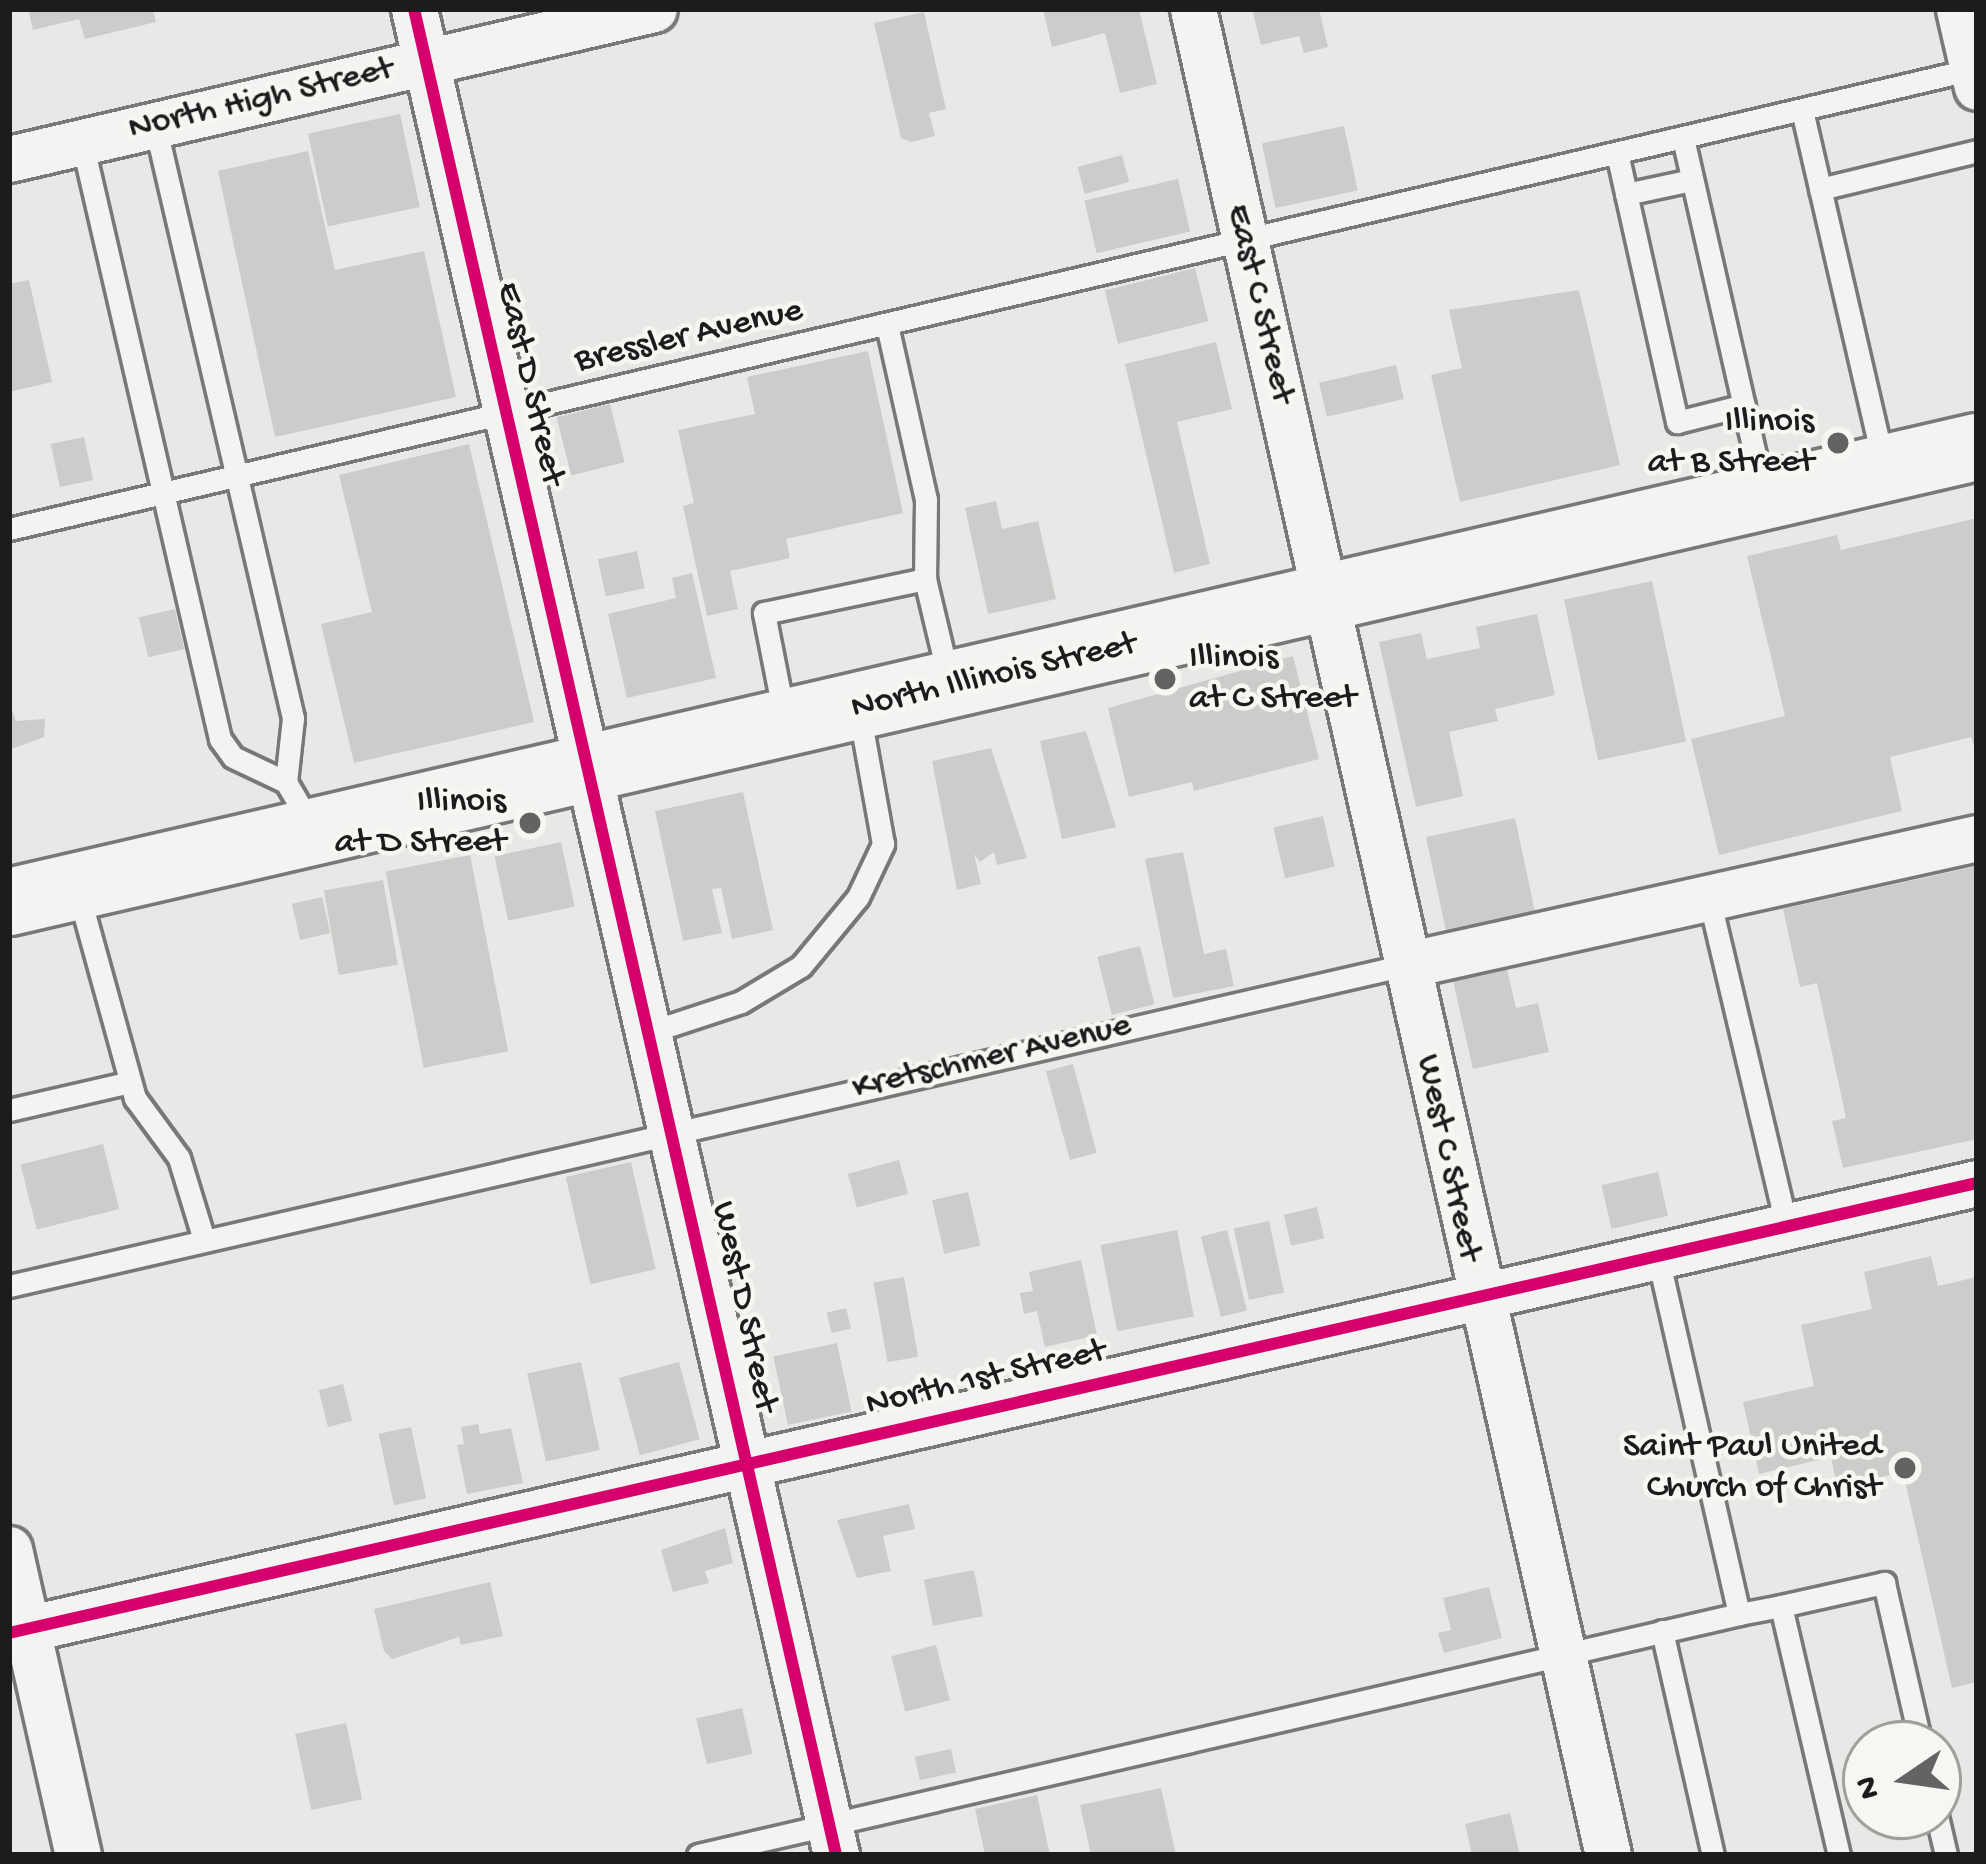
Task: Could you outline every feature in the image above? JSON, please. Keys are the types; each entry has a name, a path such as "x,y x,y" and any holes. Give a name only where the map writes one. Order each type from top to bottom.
{"main road":[{"name":"North Illinois Street","path":"9,902 77,886 301,808 586,773 1977,446"}],"street":[{"name":"East D Street","path":"414,9 586,773"},
{"name":"North High Street","path":"9,159 654,9"},
{"name":"East C Street","path":"1193,9 1328,599"},
{"path":"1959,9 1975,78"},
{"name":"West C Street","path":"1328,599 1477,1299 1607,1855"},
{"name":"West D Street","path":"586,773 674,1130 833,1838"},
{"name":"Kretschmer Avenue","path":"1406,965 1977,838"},
{"name":"North 1st Street","path":"18,1631 1977,1184"},
{"path":"9,1549 18,1631 78,1855"}],"lane":[{"name":"Bressler Avenue","path":"9,529 1802,110 1975,78"},
{"path":"1802,110 1885,468"},
{"path":"155,125 293,718 301,808"},
{"path":"1683,138 1765,496"},
{"path":"82,142 220,739 301,808"},
{"path":"1820,188 1977,151"},
{"path":"1617,153 1677,422 1744,405"},
{"path":"1626,194 1693,180"},
{"path":"887,325 926,500 925,579 951,687"},
{"path":"787,725 764,614 925,579"},
{"path":"650,1031 741,1002 801,966 858,897 883,844 859,709"},
{"path":"77,886 130,1082 179,1158 204,1240"},
{"path":"1709,898 1786,1227"},
{"name":"Kretschmer Avenue","path":"9,1286 1406,965"},
{"path":"9,1110 130,1082"},
{"path":"1658,1257 1738,1614"},
{"path":"698,1855 833,1838 1562,1654 1884,1583 1915,1720"},
{"path":"1780,1606 1839,1855"},
{"path":"1662,1631 1713,1855"}],"building":[{"path":"28,9 153,9 156,22 85,39 79,19 33,30"},
{"path":"1043,9 1139,9 1157,84 1120,93 1105,33 1052,47"},
{"path":"1252,9 1319,9 1328,47 1304,53 1299,36 1261,45"},
{"path":"924,12 946,109 929,113 935,136 911,142 901,138 874,23"},
{"path":"400,114 420,207 328,226 308,134"},
{"path":"1344,126 1358,191 1276,208 1262,143"},
{"path":"308,151 335,270 424,251 456,397 275,437 218,171"},
{"path":"1122,155 1129,182 1085,194 1078,167"},
{"path":"1178,179 1190,232 1097,253 1084,201"},
{"path":"1195,268 1208,321 1118,344 1105,290"},
{"path":"29,280 52,382 9,392 9,284"},
{"path":"1579,290 1620,465 1460,502 1431,375 1462,368 1449,310"},
{"path":"1216,342 1232,409 1177,422 1210,564 1174,573 1125,364"},
{"path":"868,351 903,513 786,539 790,558 730,571 738,609 707,616 683,506 694,503 678,430 755,414 747,377"},
{"path":"1396,365 1404,399 1327,417 1319,383"},
{"path":"610,404 625,462 571,476 557,417"},
{"path":"84,437 93,480 60,487 51,444"},
{"path":"469,444 534,722 354,763 321,624 372,612 339,475"},
{"path":"996,501 1002,529 1038,521 1056,599 988,614 965,508"},
{"path":"1977,518 1977,754 1971,737 1890,757 1902,811 1719,855 1691,739 1785,716 1747,556 1837,535 1841,550"},
{"path":"637,551 645,588 606,596 598,559"},
{"path":"692,573 716,678 627,698 608,614 676,598 672,578"},
{"path":"1652,581 1686,741 1598,760 1564,600"},
{"path":"175,609 184,649 148,657 139,617"},
{"path":"1537,614 1555,695 1495,709 1498,721 1449,732 1463,796 1416,807 1379,642 1421,633 1427,659 1480,648 1476,627"},
{"path":"1293,656 1319,759 1194,791 1192,782 1129,797 1108,708"},
{"path":"9,701 16,721 45,719 44,737 9,750"},
{"path":"1086,731 1116,827 1062,839 1040,741"},
{"path":"991,748 1027,858 997,865 994,852 980,862 974,854 981,884 957,890 932,761"},
{"path":"743,792 773,930 732,939 721,888 712,889 722,933 683,941 655,811"},
{"path":"1323,816 1335,867 1285,878 1273,827"},
{"path":"1515,818 1535,911 1446,930 1426,837"},
{"path":"561,842 575,907 508,921 494,856"},
{"path":"1183,852 1204,954 1226,949 1234,986 1173,998 1145,859"},
{"path":"470,855 508,1051 424,1068 386,871"},
{"path":"1977,866 1977,1139 1843,1168 1832,1121 1846,1118 1817,983 1800,987 1783,909"},
{"path":"383,880 398,965 339,975 324,890"},
{"path":"322,897 330,933 300,940 292,904"},
{"path":"1140,946 1155,1004 1112,1015 1097,957"},
{"path":"1505,960 1516,1008 1538,1003 1549,1052 1473,1069 1451,972"},
{"path":"1073,1064 1097,1153 1070,1160 1046,1071"},
{"path":"103,1144 119,1209 37,1230 21,1165"},
{"path":"899,1160 908,1194 857,1208 848,1174"},
{"path":"631,1162 656,1269 590,1284 566,1177"},
{"path":"1658,1172 1668,1216 1612,1229 1601,1185"},
{"path":"968,1192 980,1246 944,1254 932,1200"},
{"path":"1317,1207 1324,1238 1291,1246 1284,1215"},
{"path":"1269,1221 1284,1292 1249,1300 1234,1228"},
{"path":"1177,1230 1194,1316 1117,1331 1100,1245"},
{"path":"1227,1230 1247,1311 1221,1317 1201,1237"},
{"name":"Saint Paul United Church of Christ","path":"1931,1256 1938,1286 1977,1277 1977,1682 1952,1688 1903,1472 1837,1487 1831,1457 1759,1474 1743,1402 1814,1386 1801,1325 1872,1309 1864,1272"},
{"path":"1081,1260 1097,1335 1045,1347 1037,1311 1024,1314 1020,1293 1033,1291 1029,1272"},
{"path":"904,1277 918,1357 888,1362 873,1282"},
{"path":"846,1308 851,1328 832,1333 827,1313"},
{"path":"837,1343 852,1411 788,1425 773,1357"},
{"path":"581,1362 600,1450 546,1461 527,1373"},
{"path":"679,1362 700,1439 640,1455 619,1378"},
{"path":"343,1384 352,1421 328,1427 319,1390"},
{"path":"478,1424 480,1434 511,1428 523,1483 467,1494 457,1445 464,1444 461,1427"},
{"path":"411,1427 426,1498 394,1505 379,1434"},
{"path":"909,1504 915,1529 883,1536 891,1571 857,1578 837,1520"},
{"path":"725,1528 733,1563 705,1571 709,1583 673,1592 661,1550"},
{"path":"974,1570 983,1616 933,1626 924,1580"},
{"path":"490,1582 503,1636 461,1645 459,1637 392,1659 384,1651 374,1609"},
{"path":"1489,1587 1502,1638 1444,1653 1438,1633 1451,1630 1443,1598"},
{"path":"936,1645 950,1700 905,1711 891,1656"},
{"path":"742,1708 753,1754 707,1764 696,1719"},
{"path":"346,1723 362,1799 311,1810 295,1734"},
{"path":"951,1749 956,1772 920,1780 915,1757"},
{"path":"1161,1788 1176,1855 1091,1855 1080,1805"},
{"path":"1037,1795 1050,1855 985,1855 975,1809"},
{"path":"1510,1813 1520,1855 1472,1855 1465,1824"}],"cycle path":[{"path":"414,9 836,1855"},
{"path":"9,1633 1977,1183"}],"place":[{"name":"Illinois at B Street","path":"1838,443"},
{"name":"Illinois at C Street","path":"1165,679"},
{"name":"Illinois at D Street","path":"530,823"},
{"name":"Saint Paul United Church of Christ","path":"1905,1468"}]}
